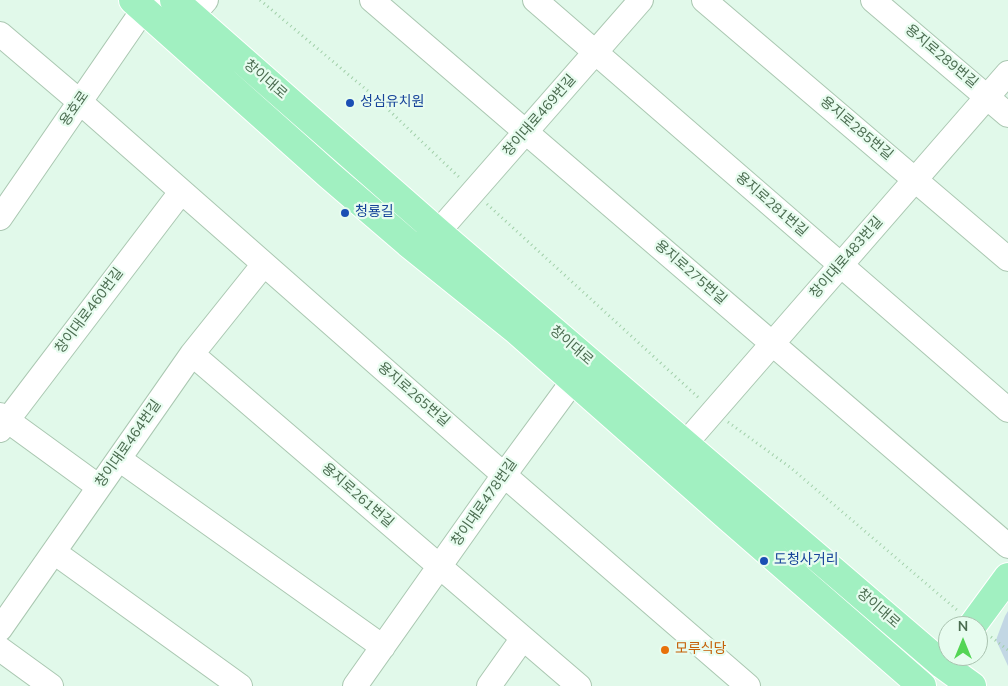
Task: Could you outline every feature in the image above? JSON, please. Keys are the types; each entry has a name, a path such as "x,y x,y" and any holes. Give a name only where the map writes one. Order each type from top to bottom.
{"main road":[{"name":"창이대로","path":"142,3 233,91 408,243 515,329 580,371 685,444 941,669 972,686"},
{"name":"창이대로","path":"190,5 438,232 728,517 922,686"},
{"path":"984,616 1008,577"}],"street":[{"name":"용지로275번길","path":"372,0 1008,546"},
{"name":"용지로281번길","path":"535,0 1008,410"},
{"name":"창이대로469번길","path":"438,232 641,0"},
{"name":"용지로285번길","path":"704,0 1008,259"},
{"name":"용지로289번길","path":"873,0 1008,115"},
{"name":"용호로","path":"0,218 80,102 142,3"},
{"name":"용지로265번길","path":"0,34 748,686"},
{"name":"창이대로483번길","path":"685,444 1008,73"},
{"name":"창이대로460번길","path":"2,422 180,192"},
{"name":"창이대로464번길","path":"0,629 7,605 54,552 192,354 264,264"},
{"name":"용지로261번길","path":"192,354 579,686"},
{"name":"창이대로478번길","path":"355,686 580,371"},
{"path":"2,422 100,487"},
{"path":"119,459 383,647"},
{"path":"54,552 240,686"},
{"path":"489,686 523,638"},
{"path":"0,650 51,686"}],"path":[{"path":"260,0 375,97 474,191 714,411 790,468 964,616"},
{"path":"988,635 1008,650"}],"shaded area":[{"path":"1008,611 1008,666 996,640"}],"place":[{"name":"성심유치원","path":"350,103"},
{"name":"청룡길","path":"345,213"},
{"name":"도청사거리","path":"764,561"},
{"name":"모루식당","path":"665,650"}]}
